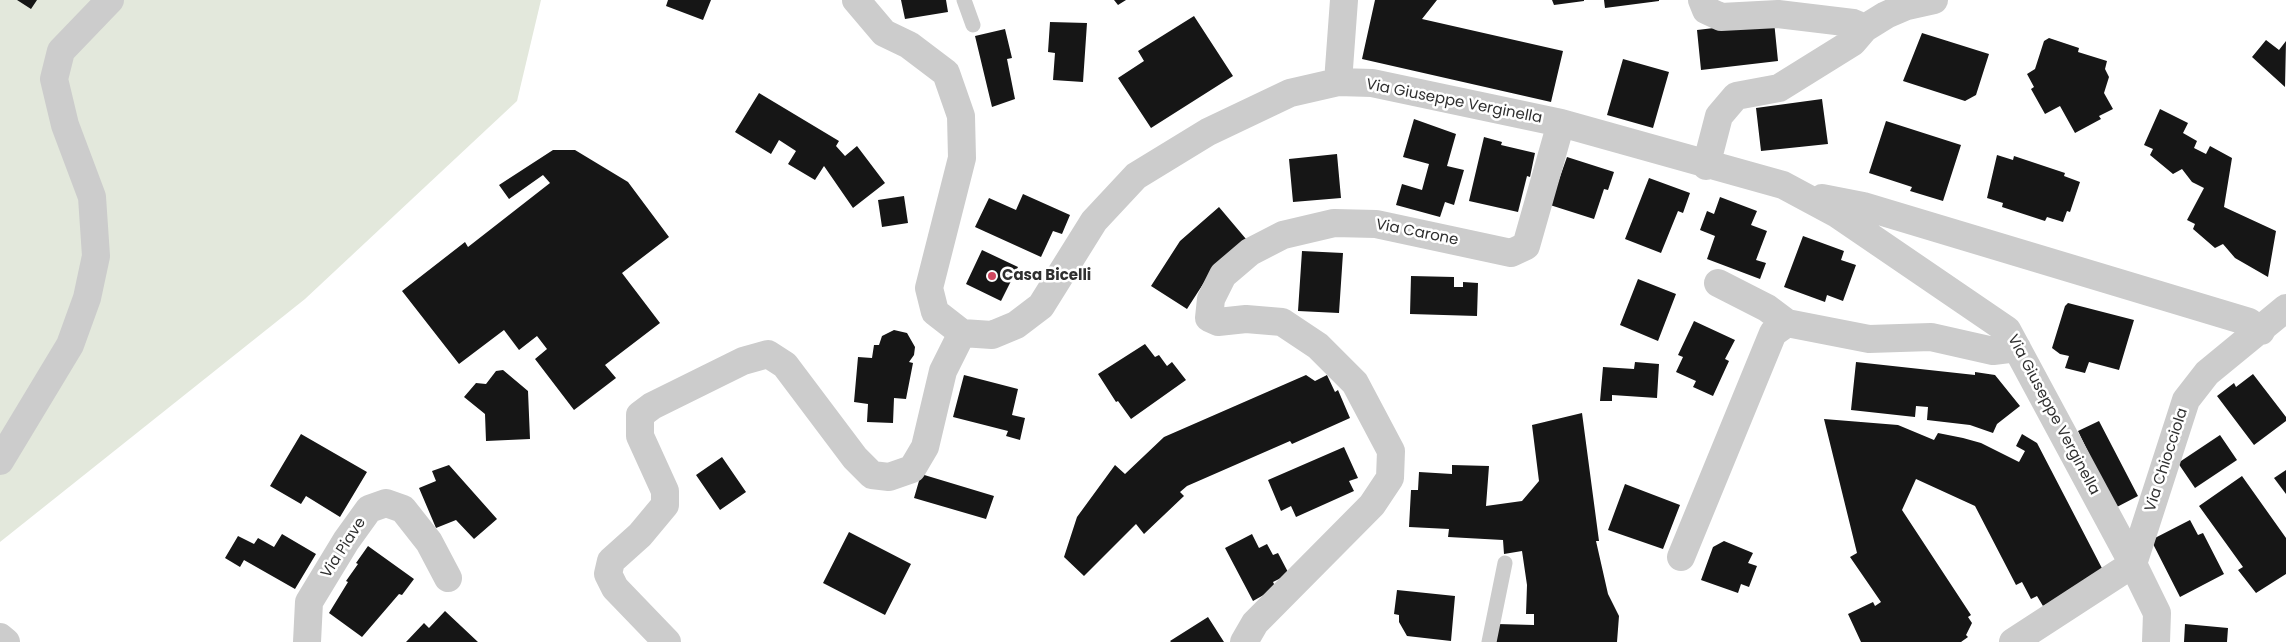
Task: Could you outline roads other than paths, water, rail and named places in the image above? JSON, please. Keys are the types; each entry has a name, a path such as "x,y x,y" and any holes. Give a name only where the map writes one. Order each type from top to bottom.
{"street":[{"path":"0,461 46,381 70,345 87,298 96,256 92,197 65,125 54,79 61,51 110,0"},
{"path":"666,642 615,588 608,574 612,561 640,535 665,505 665,491 640,436 640,415 652,406 743,361 768,354 785,365 855,458 872,475 889,477 912,469 926,447 943,371 962,333 935,312 929,288 962,158 961,116 946,73 908,45 884,33 856,0"},
{"path":"1338,82 1344,0"},
{"path":"1702,0 1706,10 1721,17 1778,14 1853,23 1865,28"},
{"path":"1706,166 1719,116 1736,96 1779,88 1852,42 1865,28 1886,14 1907,6 1934,0"},
{"name":"Via Giuseppe Verginella","path":"962,333 992,335 1016,325 1040,306 1094,221 1136,176 1208,132 1290,93 1338,82 1372,83 1561,123 1706,166 1783,185 1838,214 2007,330 2134,564 2157,613 2156,642"},
{"name":"Via Carone","path":"1244,642 1255,623 1372,505 1390,478 1391,451 1355,382 1318,346 1282,322 1246,319 1218,322 1209,318 1210,299 1223,275 1250,252 1283,234 1334,223 1376,224 1511,253 1526,246 1561,123"},
{"name":"Via Giuseppe Verginella","path":"1801,195 1873,208 2249,322 2261,331"},
{"path":"1718,283 1767,308 1787,323 1869,339 1931,337 1994,351 2017,348"},
{"name":"Via Chiocciola","path":"2134,564 2186,400 2207,374 2261,331 2286,308"},
{"path":"1681,557 1773,333 1787,323"},
{"name":"Via Piave","path":"307,642 309,602 346,541 369,510 386,503 403,510 429,542 448,578"},
{"path":"2013,642 2134,564"},
{"path":"0,637 6,642"}],"lane":[{"path":"964,0 973,25"},
{"path":"1489,642 1505,563"}],"place":[{"name":"Casa Bicelli","path":"992,276"}]}
